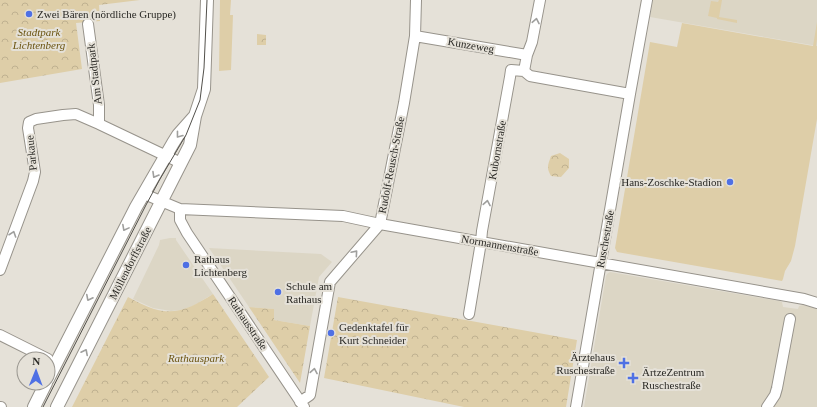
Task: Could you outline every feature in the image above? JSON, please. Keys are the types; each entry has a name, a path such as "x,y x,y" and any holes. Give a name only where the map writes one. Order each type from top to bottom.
{"main road":[{"name":"Möllendorffstraße","path":"57,407 190,145 195,116 204,89 207,0"},
{"name":"Möllendorffstraße","path":"56,351 166,156 178,136 195,116"},
{"path":"34,407 42,391"}],"street":[{"name":"Rudolf-Reusch-Straße","path":"302,404 310,395 330,282 380,224 404,103 415,36 416,0"},
{"path":"540,0 532,42 527,55 524,71 530,76 630,94"},
{"name":"Ruschestraße","path":"576,407 647,0"},
{"name":"Am Stadtpark","path":"88,24 99,105 99,124"},
{"name":"Kunzeweg","path":"415,36 527,55"},
{"name":"Kubornstraße","path":"469,314 482,231 511,70 524,71"},
{"name":"Parkaue","path":"0,270 35,172 28,128 29,122 36,119 76,114 181,163"},
{"path":"144,194 180,209"},
{"name":"Normannenstraße","path":"180,209 343,216 380,224 804,299 817,303"},
{"name":"Rathausstraße","path":"180,209 180,220 187,233 302,404"},
{"path":"766,407 775,395 777,388 790,320"},
{"path":"0,335 33,351"}],"shaded area":[{"path":"653,0 817,0 817,46 650,17"},
{"path":"176,238 213,294 191,307 171,311 153,308 133,299 160,240"},
{"name":"Schule am Rathaus","path":"209,248 321,254 332,262 319,277 310,326 274,320 274,309 249,307"},
{"path":"610,272 779,301 782,302 783,307 798,309 799,306 803,305 817,309 817,407 584,407 606,276"}],"green space":[{"name":"Stadtpark Lichtenberg","path":"0,0 140,0 99,5 100,21 76,23 82,69 0,83"},
{"path":"220,0 231,0 230,15 233,15 231,70 219,71"},
{"path":"719,0 722,0 719,17 737,20 737,23 708,16 711,1 718,2"},
{"name":"Hans-Zoschke-Stadion","path":"817,22 817,119 795,246 791,261 785,271 782,281 617,252 615,248 650,42 677,47 682,23 813,46"},
{"path":"257,34 266,35 266,45 257,45"},
{"path":"560,153 569,159 569,168 561,177 551,176 548,166 551,156"},
{"name":"Rathauspark","path":"213,294 269,377 237,407 72,407 128,297 154,309 170,311 185,309"},
{"path":"338,297 577,340 566,407 464,407 324,378"},
{"path":"249,307 274,309 274,320 310,326 300,383"}],"tram line":[{"path":"43,407 146,205 186,135 200,100 204,68 207,0"}],"place":[{"name":"Zwei Bären (nördliche Gruppe)","path":"29,14"},
{"name":"Hans-Zoschke-Stadion","path":"730,182"},
{"name":"Rathaus Lichtenberg","path":"186,265"},
{"name":"Schule am Rathaus","path":"278,292"},
{"name":"Gedenktafel für Kurt Schneider","path":"331,333"},
{"name":"Ärztehaus Ruschestraße","path":"624,363"},
{"name":"ÄrtzeZentrum Ruschestraße","path":"633,378"}]}
